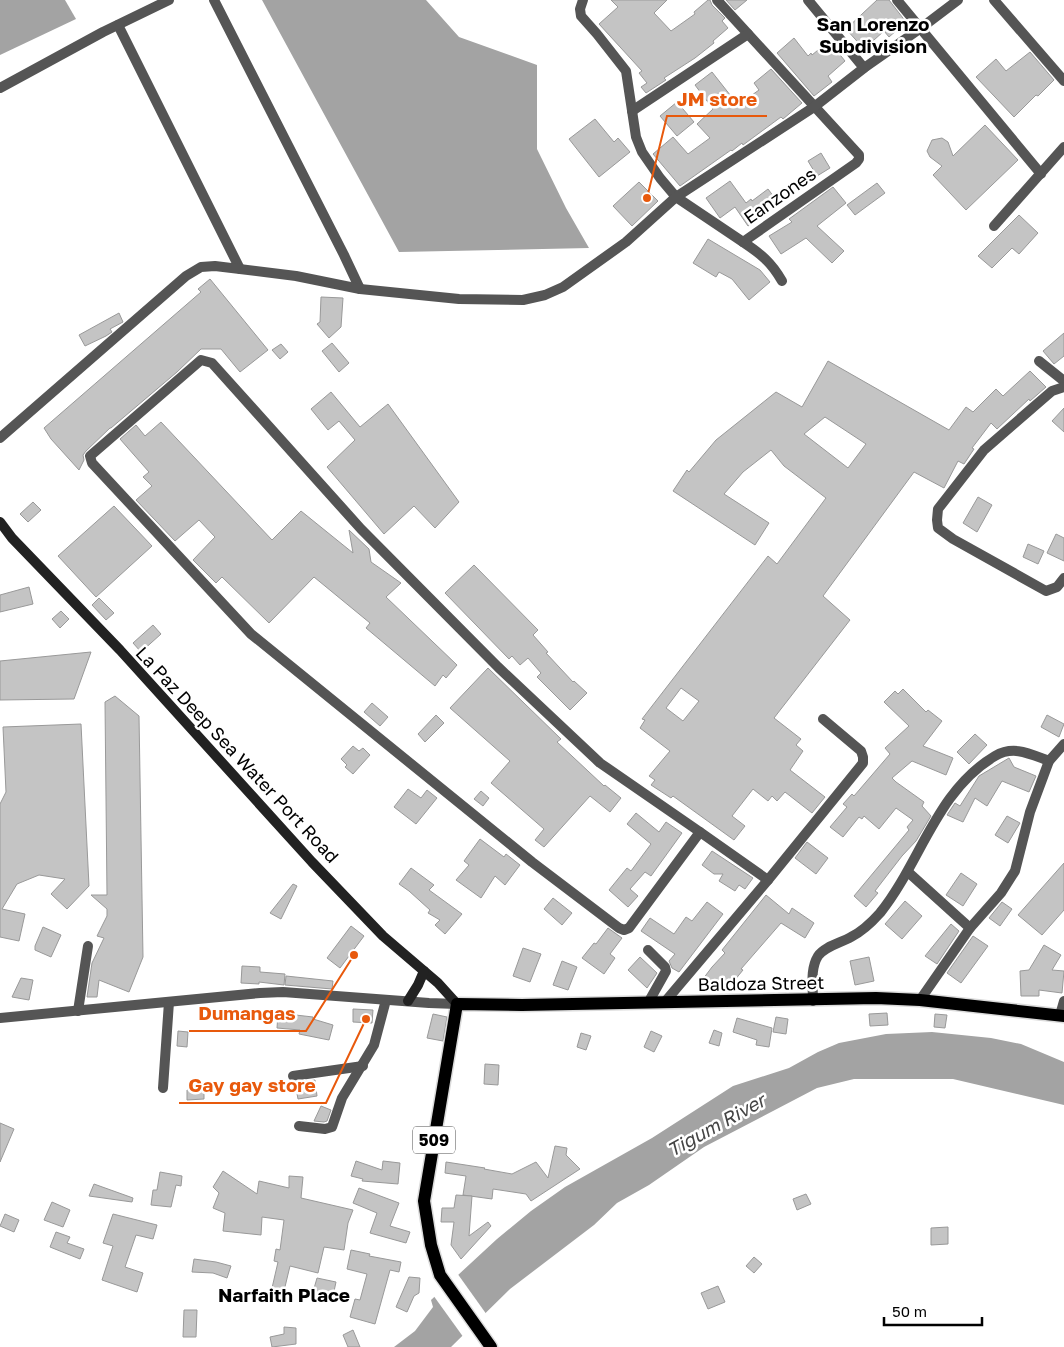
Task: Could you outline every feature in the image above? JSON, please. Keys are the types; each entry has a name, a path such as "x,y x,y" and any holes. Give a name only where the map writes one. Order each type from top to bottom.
{"main road":[{"name":"La Paz Deep Sea Water Port Road","path":"0,522 12,538 126,658 312,862 383,936 424,971 457,1004"},
{"path":"408,1001 424,971"},
{"name":"Baldoza Street","path":"457,1004 664,1003 876,998 920,1000 1062,1016"},
{"name":"509","path":"457,1004 424,1201 440,1275 491,1347"}],"street":[{"path":"0,88 118,25 170,0"},
{"path":"214,0 360,289"},
{"name":"Eanzones","path":"583,0 580,16 625,69 638,144 660,178 676,197 743,242 856,163 859,159 859,155 814,107"},
{"path":"717,0 814,107"},
{"path":"808,0 864,68"},
{"path":"897,0 1042,174"},
{"path":"0,438 186,276 201,267 215,266 240,269 296,276 360,289 458,299 523,300 545,295 563,287 626,242 676,197 814,107 958,0"},
{"path":"994,0 1064,81"},
{"path":"118,25 240,269"},
{"path":"632,111 748,34"},
{"path":"994,226 1064,147"},
{"path":"743,242 762,254 774,267 782,281"},
{"path":"700,832 630,928 624,930 619,928 532,862 251,634 92,463 90,456 201,360 212,363 361,529 498,667 600,762 700,832 768,880"},
{"path":"1039,361 1064,381"},
{"path":"1064,388 1052,391 984,450 938,509 937,520 938,528 953,539 1046,591 1057,587 1064,578"},
{"path":"664,1003 768,880 863,763 861,751 824,719"},
{"path":"920,1000 970,928 1001,893 1015,871 1024,842 1025,828 1049,761 1064,744"},
{"path":"813,1000 813,967 820,954 852,937 874,919 908,872 947,800 972,772 996,755 1010,749 1020,750 1049,761"},
{"path":"908,872 970,928"},
{"path":"78,1010 88,946"},
{"path":"648,950 666,971 648,1003"},
{"path":"0,1018 283,992 457,1004"},
{"path":"299,1126 325,1129 332,1127 342,1098 374,1045 386,1000"},
{"path":"1062,1016 1064,1001"},
{"path":"163,1088 169,1002"},
{"path":"293,1076 363,1066"}],"water":[{"path":"0,0 65,0 76,19 0,55"},
{"path":"262,0 426,0 459,37 537,65 537,149 566,208 589,248 399,252"},
{"name":"Tigum River","path":"932,1032 991,1038 1021,1044 1064,1062 1064,1105 953,1079 854,1079 817,1088 704,1147 649,1185 617,1203 594,1225 510,1289 451,1347 394,1347 415,1331 433,1307 431,1300 497,1239 531,1211 565,1187 652,1138 733,1086 789,1068 839,1043 886,1034"}],"pier":[{"path":"457,1273 487,1315 464,1338 433,1295"}],"building":[{"path":"611,0 667,0 654,13 671,31 695,14 694,12 710,0 712,5 725,18 722,21 728,28 713,41 714,43 646,93 641,87 647,83 639,73 642,71 599,24 618,7"},
{"path":"726,0 747,0 735,10"},
{"path":"877,0 889,0 906,22 889,37 884,31 864,49 846,29"},
{"path":"794,38 808,56 811,53 812,55 829,41 845,61 828,76 832,82 814,96 777,53"},
{"path":"1030,52 1054,80 1014,117 976,77 996,59 1006,71"},
{"path":"771,69 802,103 783,119 781,117 743,145 742,143 731,150 680,186 653,154 673,137 688,154 710,138 697,124 713,109 695,85 712,72 738,105 759,90 754,83"},
{"path":"677,102 694,122 677,136 660,116"},
{"path":"595,119 614,142 618,138 630,152 599,177 569,139"},
{"path":"985,125 1018,160 966,210 933,175 942,166 930,157 927,151 932,140 942,138 948,142 953,156"},
{"path":"821,153 830,168 817,176 808,161"},
{"path":"730,181 746,203 751,199 752,201 768,189 774,197 758,209 763,216 748,226 735,207 720,218 706,198"},
{"path":"639,182 658,201 632,226 613,206"},
{"path":"877,183 885,193 855,215 847,205"},
{"path":"833,187 846,203 817,226 844,251 832,263 806,238 781,254 769,236 792,222 789,219"},
{"path":"1019,215 1038,233 1019,254 1012,248 992,268 978,256"},
{"path":"708,239 760,270 770,282 749,300 732,279 719,272 716,277 693,263"},
{"path":"210,279 268,350 240,372 221,349 201,349 86,451 79,470 51,439 44,428 201,292 198,289"},
{"path":"321,297 343,298 341,327 329,338 317,324 320,322"},
{"path":"119,313 123,322 110,329 112,332 106,336 85,346 79,335"},
{"path":"1064,333 1064,356 1054,364 1043,351"},
{"path":"332,343 349,363 339,372 322,351"},
{"path":"281,344 288,352 280,359 272,350"},
{"path":"828,361 949,430 966,407 973,412 996,389 1003,396 1030,371 1046,387 1030,401 1029,399 997,429 991,423 972,448 974,449 964,464 958,461 944,488 914,472 823,596 850,620 774,718 801,739 796,745 803,751 790,770 825,797 812,813 785,792 777,801 772,796 768,801 753,789 732,816 745,826 734,840 673,796 671,798 651,785 655,780 649,776 670,751 640,728 645,720 642,719 768,556 777,564 826,498 784,466 771,450 743,472 724,494 769,523 755,545 673,491 687,470 689,472 716,440 776,392 802,407","holes":["825,417 866,444 848,468 804,434","681,688 699,701 683,721 666,708"]},
{"path":"331,392 360,427 388,404 459,502 435,528 414,506 384,534 327,467 355,440 339,421 328,430 311,409"},
{"path":"1064,408 1064,432 1052,421"},
{"path":"161,422 272,540 301,511 353,553 349,530 369,549 371,562 401,583 386,597 457,665 446,678 443,675 435,686 366,628 370,623 314,577 269,623 222,577 216,583 193,560 215,537 199,520 175,541 136,500 152,486 143,477 149,472 120,439 136,425 145,436"},
{"path":"978,497 992,505 977,532 963,523"},
{"path":"33,502 41,510 28,522 20,514"},
{"path":"114,506 152,546 96,597 58,556"},
{"path":"1056,534 1064,538 1064,561 1047,553"},
{"path":"1028,544 1044,551 1038,564 1023,557"},
{"path":"474,565 538,630 533,635 548,652 546,653 573,682 587,693 570,710 537,677 541,673 528,658 520,665 512,656 509,659 445,593"},
{"path":"29,587 33,604 0,612 0,595"},
{"path":"99,598 114,613 106,620 92,605"},
{"path":"61,611 69,619 60,628 52,619"},
{"path":"153,625 161,634 141,652 133,643"},
{"path":"91,652 74,699 0,700 0,661"},
{"path":"488,668 561,739 557,742 604,786 621,798 610,812 590,796 544,847 535,840 544,829 491,783 510,761 450,708"},
{"path":"903,689 926,712 928,710 942,721 923,746 953,758 946,775 912,761 892,778 924,802 922,806 931,816 916,841 875,891 878,893 866,907 854,896 909,830 907,827 913,820 896,808 879,829 864,816 862,819 859,817 843,837 830,827 847,807 843,804 852,794 854,796 890,754 885,748 909,726 884,702 895,691 898,694"},
{"path":"115,696 139,716 143,957 129,992 99,980 97,997 87,997 92,963 104,938 97,936 107,916 107,909 91,895 107,895 105,702"},
{"path":"372,703 388,717 380,726 364,712"},
{"path":"436,715 444,723 425,742 418,734"},
{"path":"1047,715 1064,724 1059,737 1041,727"},
{"path":"81,724 89,886 67,909 51,894 65,879 39,875 17,884 2,909 25,914 19,941 0,937 0,804 6,792 3,727"},
{"path":"975,734 987,745 969,764 957,752"},
{"path":"353,746 359,751 363,748 370,755 353,774 345,767 347,765 341,759"},
{"path":"1009,758 1014,767 1036,776 1029,792 1002,781 987,806 975,798 963,822 947,815 955,803 960,806 979,776"},
{"path":"408,789 421,798 427,790 437,798 416,824 394,807"},
{"path":"481,791 489,798 483,806 474,799"},
{"path":"636,813 659,832 666,822 682,833 651,876 645,872 630,889 638,896 628,907 609,890 627,868 631,871 651,844 627,824"},
{"path":"1007,816 1020,823 1008,843 995,835"},
{"path":"480,839 504,857 506,854 520,865 505,885 495,876 481,898 456,880 469,865 464,861"},
{"path":"807,842 828,858 816,874 795,858"},
{"path":"712,851 753,878 745,889 739,885 735,891 719,881 723,874 714,874 702,865"},
{"path":"1064,863 1064,910 1042,935 1018,915"},
{"path":"411,868 434,885 429,890 462,914 445,934 435,925 440,920 428,913 430,910 399,884"},
{"path":"961,873 977,884 963,906 946,895"},
{"path":"293,884 297,886 281,919 270,913"},
{"path":"766,895 789,914 792,908 814,923 805,938 781,923 741,969 743,970 734,981 730,978 721,991 703,979 725,953 722,950"},
{"path":"553,898 572,913 562,925 544,909"},
{"path":"905,901 922,916 902,939 885,924"},
{"path":"707,902 723,914 679,972 672,968 669,961 675,954 641,931 650,918 674,934 686,917 692,921"},
{"path":"1002,902 1012,909 1000,926 989,918"},
{"path":"951,924 959,931 937,964 925,956"},
{"path":"351,926 364,936 340,968 327,958"},
{"path":"43,927 61,935 51,957 35,950"},
{"path":"608,928 622,938 610,954 615,958 604,974 582,958"},
{"path":"973,936 988,946 961,983 947,973"},
{"path":"1044,945 1061,955 1052,970 1064,971 1062,993 1039,990 1039,996 1021,996 1020,971 1029,970"},
{"path":"523,948 541,954 530,982 513,976"},
{"path":"640,957 657,973 647,988 628,970"},
{"path":"869,957 874,981 855,985 850,961"},
{"path":"562,961 577,967 568,990 553,985"},
{"path":"242,966 260,967 260,972 285,974 284,985 259,982 259,984 241,983"},
{"path":"286,976 333,981 332,989 285,985"},
{"path":"21,978 33,980 29,1000 12,997"},
{"path":"353,1009 373,1010 372,1023 353,1022"},
{"path":"278,1013 313,1017 313,1019 333,1025 329,1040 299,1034 300,1030 277,1028"},
{"path":"887,1013 888,1025 870,1026 869,1014"},
{"path":"433,1014 447,1017 443,1041 427,1038"},
{"path":"935,1014 947,1015 945,1028 934,1027"},
{"path":"776,1017 788,1019 786,1034 773,1032"},
{"path":"737,1018 772,1028 769,1047 756,1045 757,1040 733,1032"},
{"path":"714,1030 722,1033 719,1046 709,1043"},
{"path":"178,1031 188,1032 187,1047 177,1046"},
{"path":"651,1031 662,1036 654,1052 644,1047"},
{"path":"581,1033 591,1036 586,1050 577,1047"},
{"path":"485,1064 499,1065 498,1085 484,1084"},
{"path":"315,1080 317,1096 298,1099 295,1083"},
{"path":"204,1089 204,1099 187,1100 187,1090"},
{"path":"321,1106 331,1110 327,1121 314,1121"},
{"path":"0,1123 14,1129 0,1162"},
{"path":"555,1146 567,1148 566,1155 580,1169 531,1201 526,1194 493,1189 492,1199 463,1195 466,1176 445,1173 446,1162 512,1174 536,1162 548,1178"},
{"path":"356,1161 382,1170 383,1161 400,1163 398,1184 362,1181 363,1179 351,1176"},
{"path":"223,1171 257,1194 259,1181 289,1188 289,1176 303,1177 301,1198 353,1210 348,1223 344,1250 324,1247 318,1273 290,1266 284,1291 272,1288 278,1262 274,1261 276,1249 280,1250 284,1220 262,1217 261,1235 223,1231 225,1213 213,1208 219,1193 213,1187"},
{"path":"160,1172 182,1176 181,1186 176,1185 171,1207 151,1205 153,1190 157,1190"},
{"path":"94,1184 133,1198 132,1202 89,1196"},
{"path":"359,1188 399,1203 390,1226 410,1232 406,1243 370,1233 377,1213 353,1203"},
{"path":"806,1194 811,1204 797,1210 793,1199"},
{"path":"456,1195 472,1196 469,1236 488,1222 491,1226 461,1259 451,1245 454,1222 441,1222 442,1208 454,1208"},
{"path":"52,1202 70,1210 63,1227 44,1220"},
{"path":"5,1214 19,1220 14,1232 0,1226"},
{"path":"113,1214 157,1225 153,1239 136,1235 125,1267 143,1273 137,1292 102,1280 113,1246 103,1243"},
{"path":"948,1227 948,1244 931,1245 931,1228"},
{"path":"56,1232 70,1237 67,1243 84,1249 80,1259 50,1247"},
{"path":"351,1250 370,1254 369,1256 401,1262 399,1272 390,1270 375,1324 350,1317 355,1299 360,1300 367,1274 347,1269"},
{"path":"754,1257 762,1264 754,1273 746,1266"},
{"path":"194,1259 231,1266 227,1278 213,1273 192,1272"},
{"path":"409,1277 420,1278 419,1293 414,1296 407,1312 396,1307"},
{"path":"317,1278 336,1282 333,1296 313,1292"},
{"path":"718,1286 725,1302 708,1309 701,1293"},
{"path":"184,1310 197,1310 196,1337 183,1337"},
{"path":"284,1327 296,1328 296,1344 272,1347 270,1337 284,1334"},
{"path":"353,1330 360,1347 348,1347 343,1335"}],"place":[{"name":"JM store","path":"647,198"},
{"name":"Dumangas","path":"354,955"},
{"name":"Gay gay store","path":"366,1019"}],"district":[{"name":"San Lorenzo Subdivision","path":"873,35"},
{"name":"Narfaith Place","path":"284,1295"}]}
